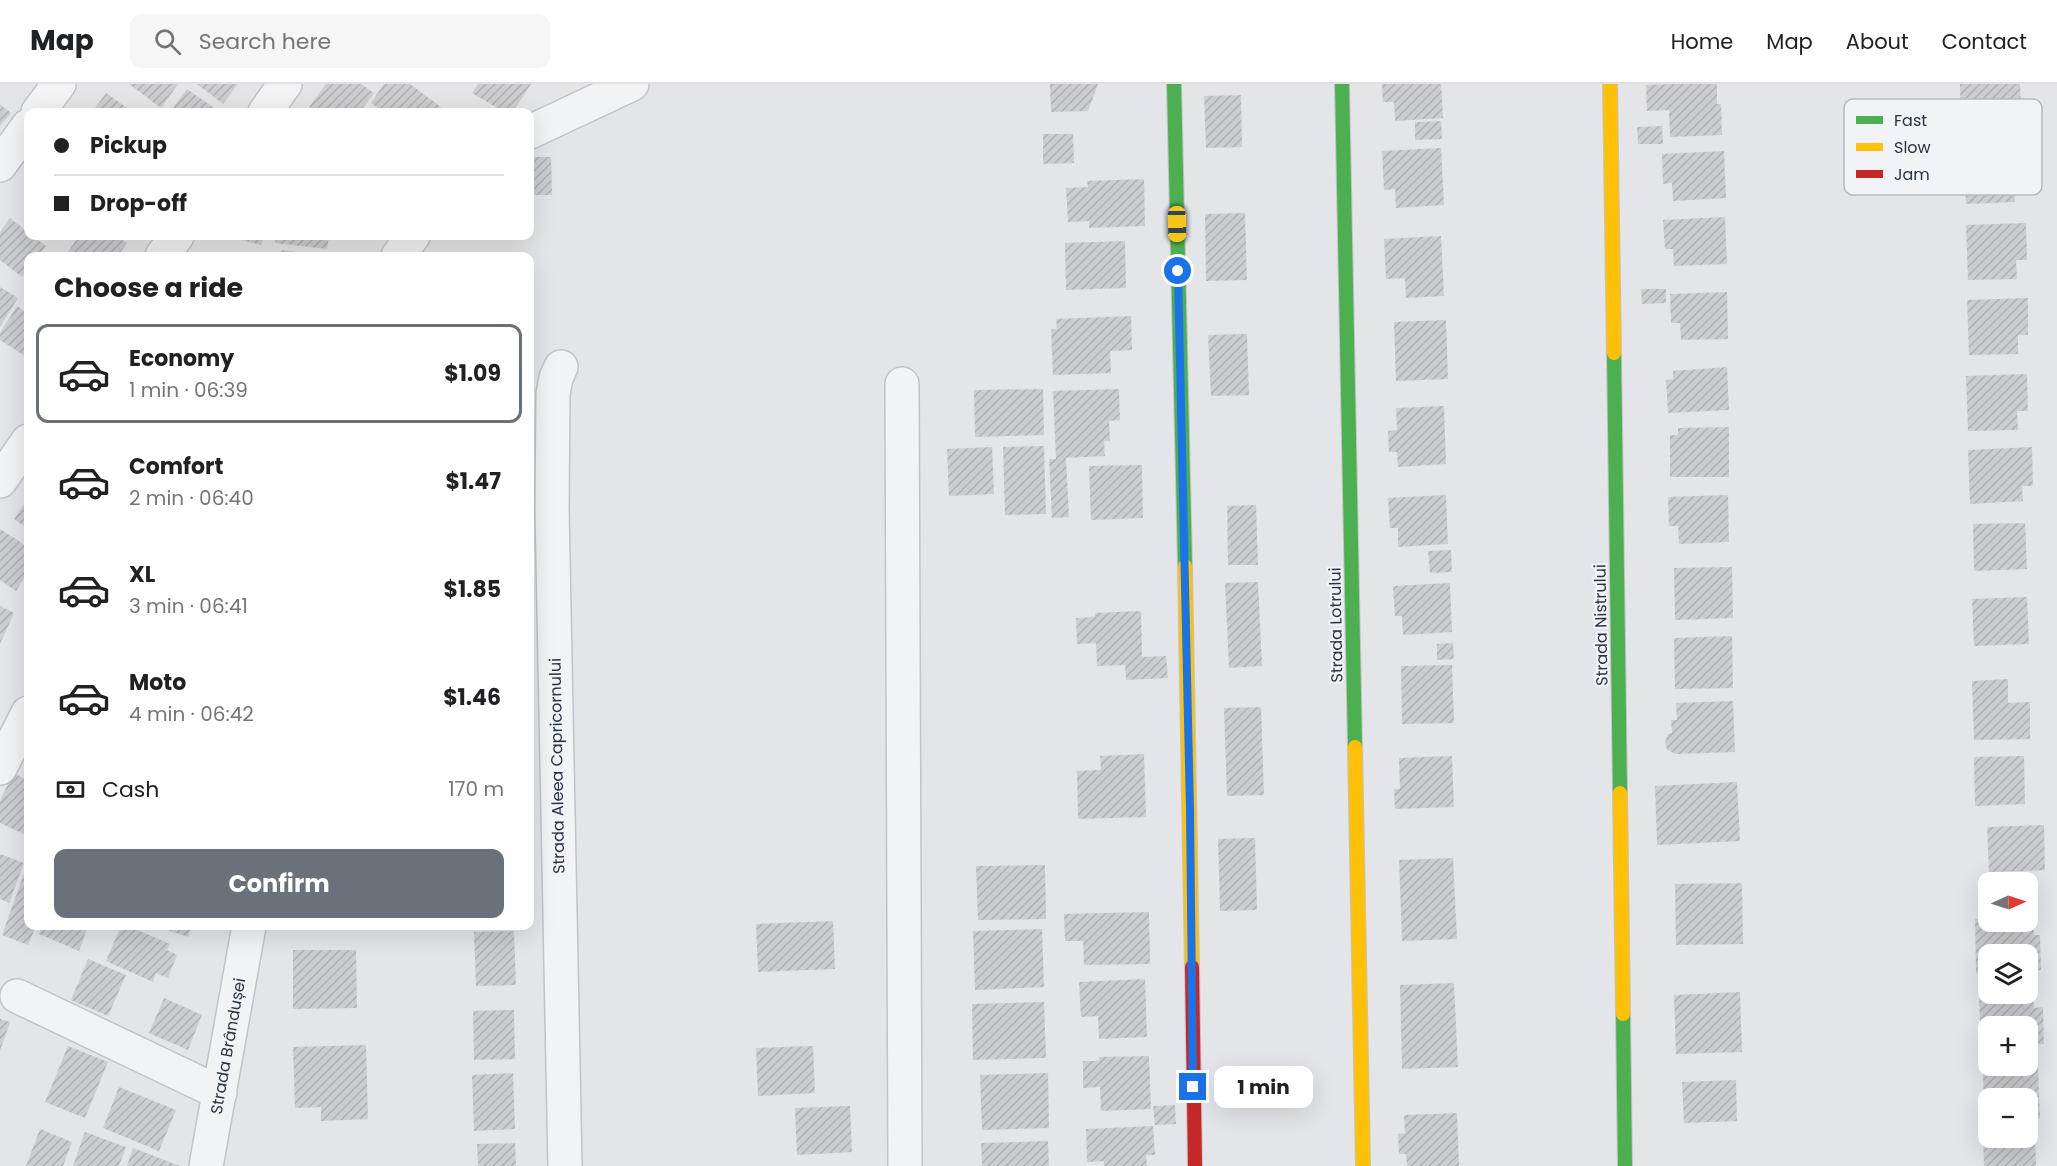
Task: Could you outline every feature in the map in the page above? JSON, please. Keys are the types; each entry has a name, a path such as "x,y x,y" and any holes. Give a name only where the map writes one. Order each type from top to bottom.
{"street":[{"path":"41,108 59,84"},
{"path":"268,108 285,84"},
{"path":"534,130 632,84"},
{"path":"1174,84 1190,797 1195,1166"},
{"name":"Strada Lotrului","path":"1342,84 1363,1166"},
{"name":"Strada Nistrului","path":"1610,84 1625,1166"},
{"path":"0,165 24,132"},
{"name":"Strada Aleea Capricornului","path":"561,367 553,394 552,509 565,1166"},
{"path":"902,384 905,1166"},
{"path":"0,481 24,447"},
{"path":"0,768 24,721"},
{"name":"Strada Brândușei","path":"206,1166 248,930"},
{"path":"17,996 220,1093"}],"building":[{"path":"129,84 178,84 161,108"},
{"path":"197,84 238,84 223,104"},
{"path":"326,84 361,84 374,93 363,108 309,107"},
{"path":"384,84 410,84 441,107 378,108 371,103"},
{"path":"478,84 531,84 516,108 497,108 472,93"},
{"path":"1050,84 1098,84 1088,111 1051,112"},
{"path":"1382,84 1441,84 1443,118 1395,121 1394,102 1383,102"},
{"path":"1717,84 1717,104 1721,104 1722,135 1670,137 1669,110 1647,111 1646,85"},
{"path":"1960,84 2020,84 2021,99 1960,99"},
{"path":"187,89 214,108 173,108"},
{"path":"106,93 127,108 95,108"},
{"path":"1241,95 1242,147 1206,148 1204,96"},
{"path":"0,104 11,113 0,126"},
{"path":"1441,121 1442,139 1415,140 1415,122"},
{"path":"1662,126 1663,144 1638,144 1637,127"},
{"path":"1043,134 1073,134 1074,163 1043,164"},
{"path":"1441,148 1444,205 1396,208 1395,189 1384,190 1382,151"},
{"path":"1724,151 1726,198 1673,201 1672,183 1663,184 1662,154"},
{"path":"534,157 551,157 552,195 534,195"},
{"path":"1144,179 1145,226 1089,228 1089,221 1068,222 1066,188 1088,187 1087,181"},
{"path":"1966,195 2015,195 2015,202 1966,204"},
{"path":"1245,213 1247,280 1206,281 1205,214"},
{"path":"1725,217 1727,264 1674,266 1673,249 1665,249 1663,220"},
{"path":"10,218 24,229 24,240 38,240 46,246 41,252 24,252 22,277 0,260 0,232"},
{"path":"2026,223 2027,260 2016,260 2017,279 1968,280 1966,225"},
{"path":"1441,236 1444,296 1406,298 1405,278 1386,279 1384,239"},
{"path":"76,240 123,240 127,243 121,252 68,252"},
{"path":"241,240 263,240 261,245"},
{"path":"275,240 328,240 327,249 275,243"},
{"path":"1125,241 1126,288 1066,290 1065,243"},
{"path":"0,287 18,298 0,327"},
{"path":"1641,289 1666,289 1666,303 1642,304"},
{"path":"1727,292 1728,339 1681,340 1680,323 1671,323 1670,294"},
{"path":"2028,298 2028,335 2018,335 2018,354 1969,355 1967,300"},
{"path":"17,306 24,311 24,355 0,340 0,333"},
{"path":"1131,316 1132,350 1110,351 1111,373 1053,375 1051,329 1057,329 1056,319"},
{"path":"1446,320 1448,379 1396,381 1394,322"},
{"path":"1247,334 1249,395 1211,396 1208,335"},
{"path":"1727,367 1729,410 1668,413 1666,380 1673,379 1673,371"},
{"path":"2027,374 2028,411 2017,411 2018,430 1968,431 1966,376"},
{"path":"1043,389 1044,435 975,437 974,390"},
{"path":"1119,389 1120,420 1109,421 1110,441 1104,441 1105,456 1066,458 1069,517 1052,518 1049,459 1056,459 1053,391"},
{"path":"1444,406 1446,464 1398,467 1397,452 1389,452 1388,431 1397,430 1396,408"},
{"path":"1729,427 1729,477 1670,477 1670,435 1678,435 1678,428"},
{"path":"1044,446 1046,514 1005,515 1003,447"},
{"path":"992,447 994,494 949,496 947,449"},
{"path":"2032,447 2033,486 2022,486 2023,501 1970,504 1968,450"},
{"path":"1142,465 1143,518 1091,520 1089,466"},
{"path":"1446,495 1448,544 1398,547 1398,528 1390,528 1388,498"},
{"path":"1728,495 1729,542 1679,544 1678,526 1669,526 1668,497"},
{"path":"24,504 24,526 14,519"},
{"path":"1256,505 1258,565 1228,565 1227,506"},
{"path":"2025,523 2027,569 1974,571 1973,524"},
{"path":"0,529 24,544 24,578 16,591 0,580"},
{"path":"1451,550 1452,572 1430,573 1428,551"},
{"path":"1732,567 1733,618 1675,620 1674,568"},
{"path":"1258,582 1262,666 1229,668 1225,583"},
{"path":"1450,583 1452,632 1403,635 1402,616 1395,616 1393,586"},
{"path":"2027,597 2029,644 1974,646 1972,599"},
{"path":"0,606 14,613 0,644"},
{"path":"1141,611 1142,657 1166,656 1168,678 1126,680 1125,665 1097,666 1096,643 1077,644 1076,618 1095,617 1095,613"},
{"path":"1732,636 1733,688 1675,689 1674,638"},
{"path":"1453,643 1454,659 1437,660 1437,644"},
{"path":"1452,665 1454,723 1402,724 1401,666"},
{"path":"2008,679 2008,703 2030,702 2030,739 1974,740 1972,681"},
{"path":"1733,701 1735,752 1676,754 1667,750 1665,742 1668,734 1672,733 1671,720 1677,720 1676,703"},
{"path":"1261,707 1264,795 1227,796 1224,708"},
{"path":"1144,754 1146,817 1078,819 1077,771 1101,770 1100,756"},
{"path":"1452,756 1454,807 1395,809 1394,789 1400,789 1399,758"},
{"path":"2024,756 2025,804 1975,806 1974,757"},
{"path":"13,773 24,778 24,834 0,823 0,801"},
{"path":"1737,782 1740,841 1657,845 1655,786"},
{"path":"2044,825 2045,870 1989,872 1987,827"},
{"path":"1255,838 1257,910 1220,911 1218,839"},
{"path":"0,854 24,863 9,903 0,899"},
{"path":"1453,858 1457,939 1402,941 1399,860"},
{"path":"1045,865 1046,919 978,920 976,866"},
{"path":"24,874 24,930 34,930 28,945 2,935"},
{"path":"1742,883 1743,944 1676,945 1675,884"},
{"path":"1149,912 1150,964 1084,965 1083,941 1065,941 1064,914"},
{"path":"1975,919 1978,919 1978,932 2034,932 2034,935 2040,935 2041,970 2038,970 2038,944 1978,944 1978,973 1976,973"},
{"path":"833,921 835,969 758,972 756,924"},
{"path":"1042,929 1044,987 975,990 973,931"},
{"path":"40,930 87,930 79,951 39,934"},
{"path":"119,930 137,930 170,944 167,950 177,955 168,978 156,973 153,982 106,961"},
{"path":"167,930 191,930 188,937"},
{"path":"514,931 516,985 476,986 474,932"},
{"path":"293,950 356,950 357,1008 293,1009"},
{"path":"88,959 126,975 108,1016 71,1000"},
{"path":"1145,979 1147,1037 1099,1039 1098,1016 1081,1017 1079,982"},
{"path":"1454,983 1458,1067 1402,1069 1400,985"},
{"path":"1740,992 1742,1052 1676,1054 1674,995"},
{"path":"164,998 202,1015 188,1050 149,1033"},
{"path":"1044,1002 1046,1058 973,1060 972,1004"},
{"path":"1979,1004 2034,1004 2034,1008 2043,1007 2044,1044 2038,1044 2038,1016 1980,1016"},
{"path":"514,1010 515,1059 474,1060 473,1011"},
{"path":"0,1019 10,1022 0,1051"},
{"path":"366,1045 368,1119 321,1121 321,1107 295,1108 293,1047"},
{"path":"68,1046 108,1062 85,1118 45,1102"},
{"path":"813,1046 815,1093 758,1096 756,1048"},
{"path":"1149,1056 1151,1109 1101,1111 1100,1087 1083,1088 1083,1061 1099,1061 1099,1057"},
{"path":"2038,1067 2040,1118 2038,1118 2038,1088 1983,1088 1983,1076 2038,1076"},
{"path":"513,1073 515,1129 474,1131 472,1075"},
{"path":"1048,1073 1049,1128 982,1130 980,1075"},
{"path":"1736,1080 1737,1121 1684,1123 1682,1082"},
{"path":"119,1087 176,1110 159,1151 103,1128"},
{"path":"1175,1105 1176,1124 1155,1125 1153,1106"},
{"path":"850,1106 852,1152 797,1155 795,1108"},
{"path":"1457,1113 1459,1166 1407,1166 1406,1154 1399,1154 1398,1134 1405,1133 1404,1115"},
{"path":"1153,1126 1155,1155 1146,1155 1147,1166 1104,1166 1104,1161 1087,1162 1086,1129"},
{"path":"40,1129 72,1142 63,1166 26,1166"},
{"path":"85,1132 126,1147 119,1166 73,1166"},
{"path":"1048,1141 1049,1166 982,1166 981,1143"},
{"path":"515,1143 516,1166 478,1166 477,1144"},
{"path":"133,1148 180,1166 127,1166"},
{"path":"1983,1148 2035,1148 2036,1166 1984,1166"}],"traffic: fast":[{"path":"1174,84 1185,566"},
{"path":"1342,84 1355,747"},
{"path":"1614,353 1620,793"},
{"path":"1623,1014 1625,1166"}],"traffic: slow":[{"path":"1610,84 1614,353"},
{"path":"1185,566 1192,967"},
{"path":"1355,747 1363,1166"},
{"path":"1620,793 1623,1014"}],"traffic: jam":[{"path":"1192,967 1195,1166"}],"route":[{"path":"1178,271 1190,809 1193,1087"}]}
